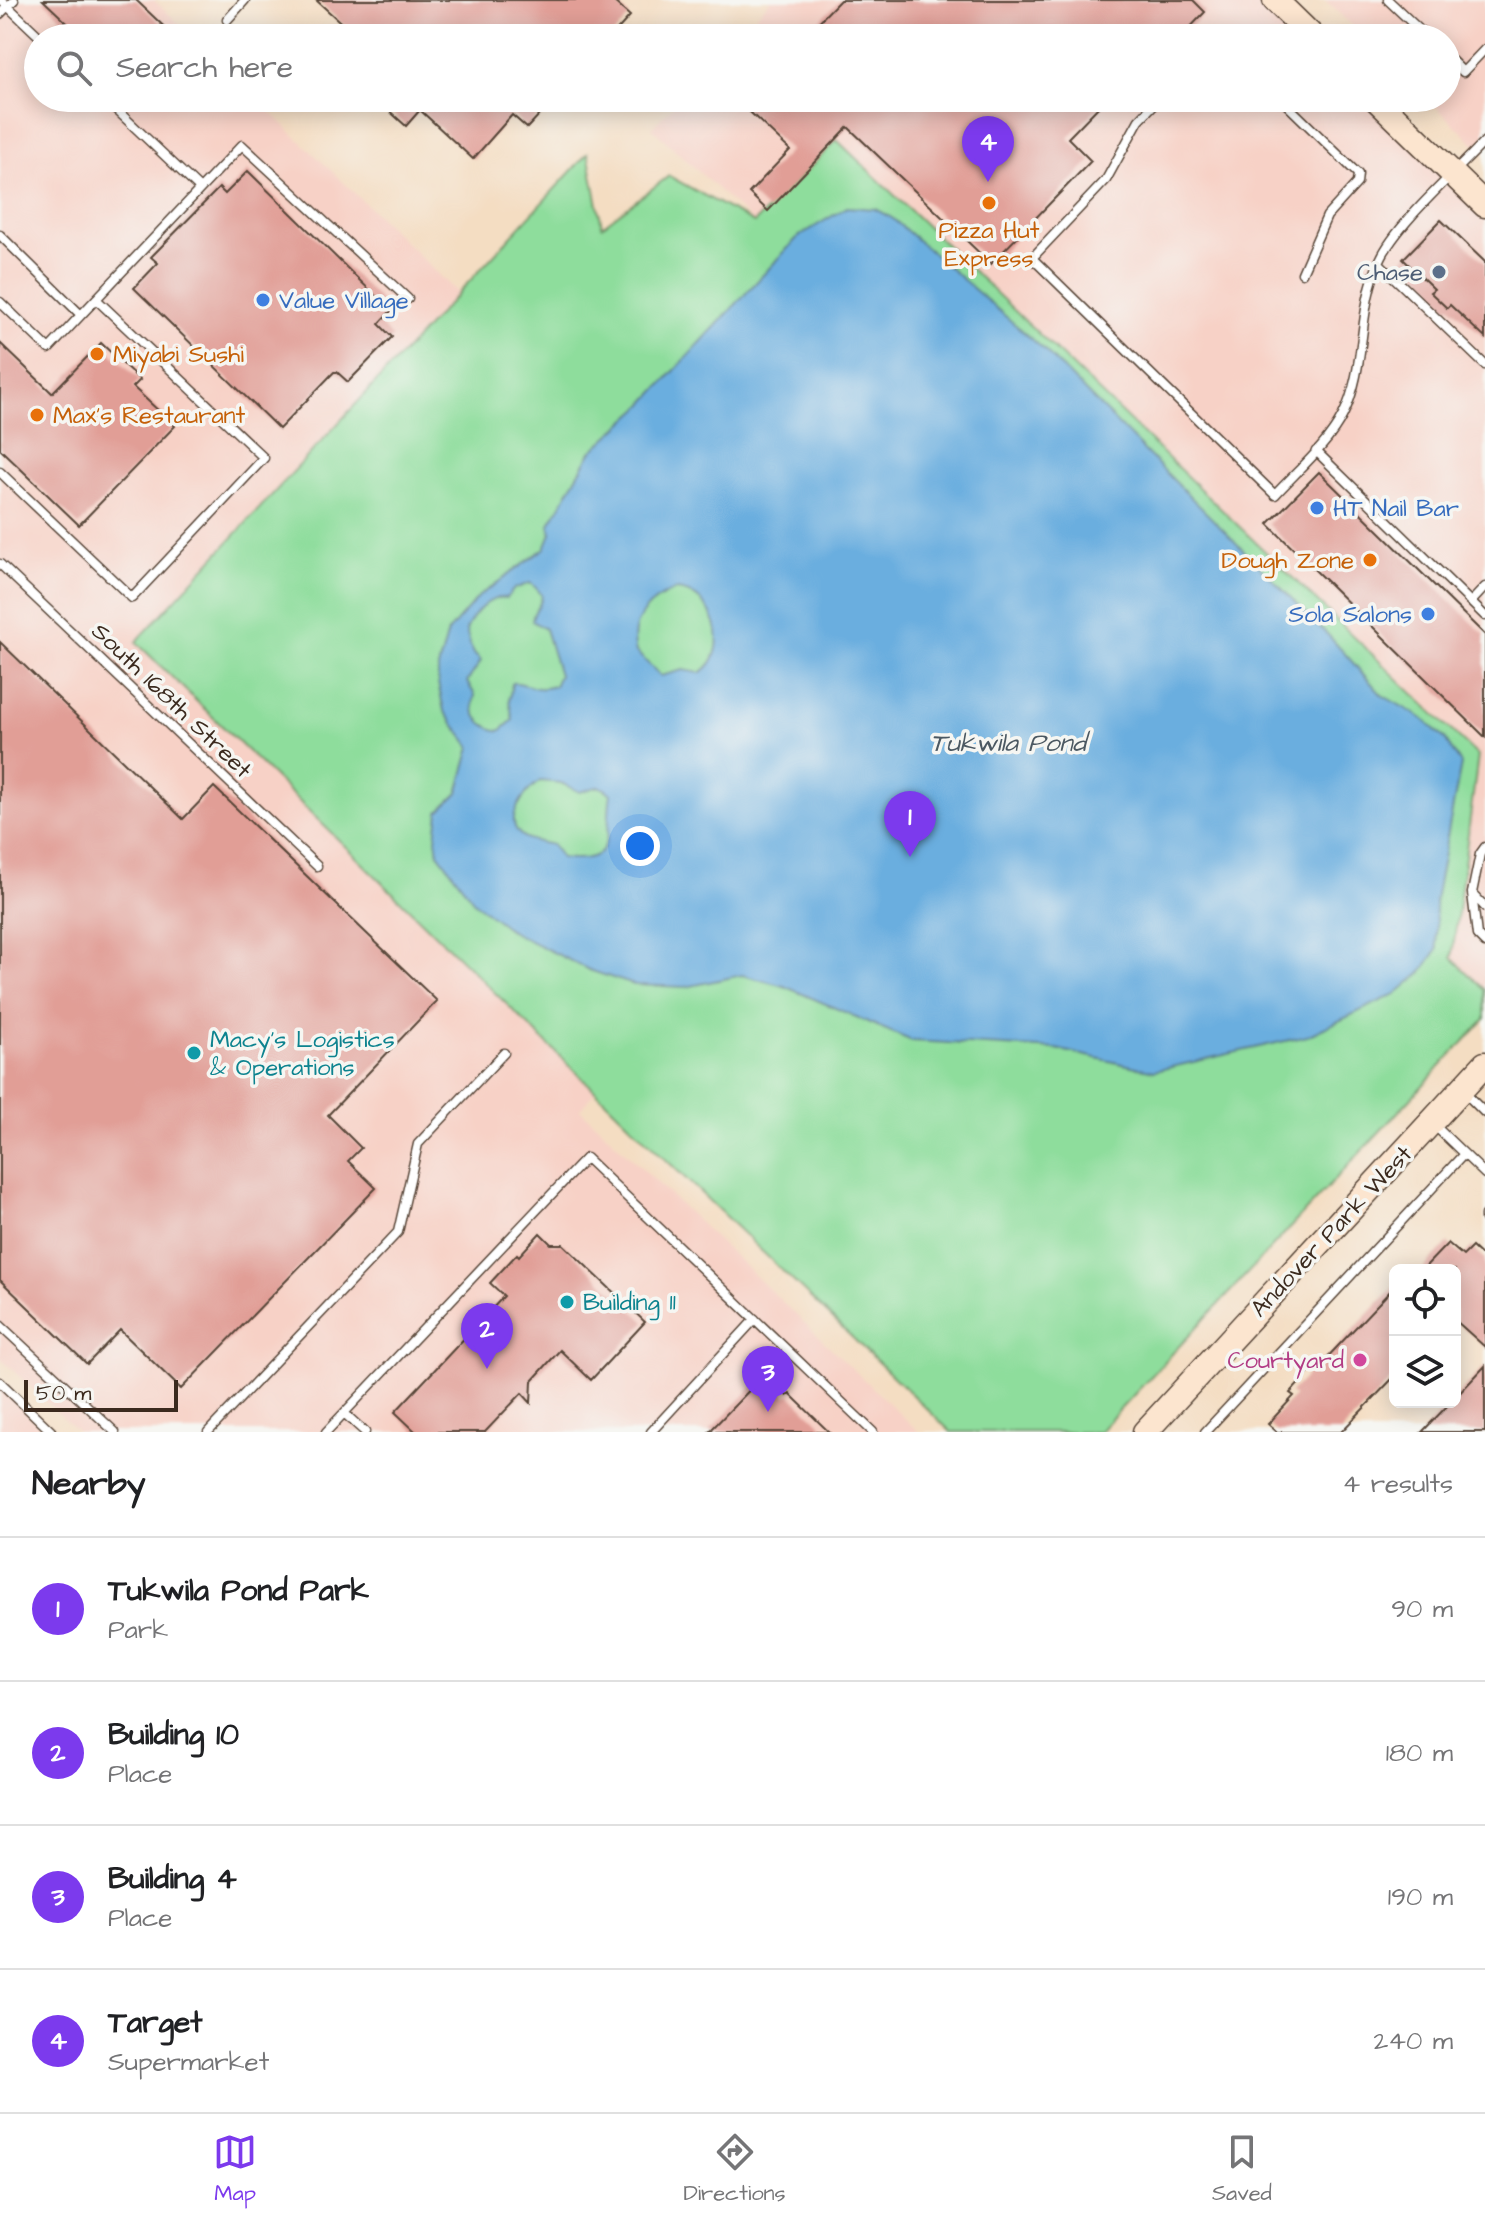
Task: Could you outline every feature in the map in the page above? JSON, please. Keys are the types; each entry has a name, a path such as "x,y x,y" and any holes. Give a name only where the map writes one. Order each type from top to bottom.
{"street":[{"path":"1275,0 1300,24"},
{"path":"1389,112 1485,205"},
{"name":"Andover Park West","path":"1145,1432 1485,1064"}],"lane":[{"path":"227,20 245,0"},
{"path":"1388,0 1413,24"},
{"path":"0,14 7,2 28,24"},
{"path":"1461,70 1463,72 1485,49"},
{"path":"119,112 200,189"},
{"path":"1147,112 1139,120 1106,180 1032,258 1275,495 1316,451 1342,416 1353,388 1370,285 1379,263 1397,233 1485,141"},
{"path":"1294,112 1358,174 1357,183 1327,216 1302,273"},
{"path":"0,302 49,349 242,145 408,299"},
{"path":"0,235 81,315"},
{"path":"1379,263 1485,365"},
{"path":"0,472 132,598 264,458 96,299"},
{"path":"1316,451 1485,616"},
{"name":"South 168th Street","path":"0,564 317,866"},
{"path":"1471,602 1485,587"},
{"path":"1485,847 1480,854 1472,893 1477,935 1485,943"},
{"path":"1472,893 1485,907"},
{"path":"208,1432 398,1232 418,1144 504,1053"},
{"path":"1461,1090 1485,1113"},
{"path":"1431,1123 1485,1174"},
{"path":"1211,1430 1464,1154"},
{"path":"326,1432 586,1158 873,1432"},
{"path":"651,1432 755,1319"},
{"path":"0,1325 115,1432"},
{"path":"0,1382 52,1432"},
{"path":"344,1413 365,1432"}],"shaded area":[{"path":"0,0 154,0 179,24 24,24 24,112 271,112 458,293 136,643 596,1091 580,1109 919,1432 78,1432 0,1358"},
{"path":"771,0 1280,0 1305,24 748,24"},
{"path":"1325,0 1485,0 1485,154 1442,112 1461,112 1461,24 1350,24"},
{"path":"667,112 1397,112 1485,197 1485,990 1452,958 1477,756 837,141 754,223 652,128"},
{"path":"0,1388 46,1432 0,1432"}],"green space":[{"path":"837,140 1478,756 1452,958 1485,990 1485,1019 1099,1432 951,1432 658,1152 136,642 588,153 602,226 669,176 754,223"}],"water":[{"name":"Tukwila Pond","path":"847,207 875,209 892,218 1042,348 1328,635 1382,695 1422,718 1444,738 1461,764 1435,900 1437,950 1421,973 1396,994 1307,1036 1154,1071 1056,1049 912,1041 784,986 742,975 686,987 634,985 589,970 514,933 475,903 438,853 436,839 439,811 458,793 471,747 444,711 438,683 438,668 448,632 479,596 545,548 551,533 550,524 591,452 641,407 798,237","holes":["530,583 541,594 541,602 532,621 545,629 559,675 554,686 547,688 512,683 509,700 513,720 500,731 483,723 476,714 475,695 467,682 481,661 472,652 466,630 482,607 493,600 506,598 514,589","676,590 690,593 710,612 718,638 716,652 710,664 700,673 683,670 661,676 636,652 635,630 649,606","540,781 561,783 580,792 600,787 607,790 611,794 608,833 601,851 593,857 561,858 552,845 521,835 516,828 515,814"]}],"building":[{"path":"43,0 136,0 161,24 68,24"},
{"path":"316,0 612,0 630,16 623,24 343,24"},
{"path":"840,0 1193,0 1205,12 1193,24 817,24"},
{"path":"390,112 418,112 406,126"},
{"path":"422,112 542,112 527,128 512,115 473,159"},
{"path":"750,112 1093,112 1068,138 1091,161 991,264 848,127 768,211 749,193 790,150"},
{"name":"Value Village","path":"248,171 391,311 379,324 392,337 348,382 334,372 279,429 134,288 158,263 151,257 219,188 225,194"},
{"path":"1441,220 1485,262 1485,338 1450,305 1447,308 1430,292 1434,289 1403,259"},
{"path":"0,343 52,393 101,343 140,380 133,387 175,426 79,525 0,449"},
{"path":"1319,472 1485,635 1485,737 1268,524"},
{"name":"Macy's Logistics & Operations","path":"0,642 183,819 214,787 437,1001 328,1115 361,1148 348,1161 376,1188 181,1389 120,1330 87,1364 0,1280"},
{"path":"540,1233 551,1244 563,1244 645,1322 591,1380 560,1350 532,1381 531,1403 522,1393 485,1432 416,1432 395,1412 504,1296 490,1283"},
{"path":"1448,1243 1463,1256 1472,1247 1485,1259 1485,1347 1461,1325 1461,1264 1428,1264"},
{"name":"Courtyard","path":"1389,1292 1389,1382 1341,1432 1277,1432 1268,1424 1294,1396 1290,1393 1317,1364 1319,1366"},
{"path":"1485,1366 1485,1432 1422,1432 1445,1408 1461,1408 1461,1392"},
{"path":"765,1374 787,1396 790,1394 829,1432 709,1432"}],"place":[{"name":"Target","path":"988,182"},
{"name":"Pizza Hut Express","path":"989,203"},
{"name":"Chase","path":"1439,272"},
{"name":"Value Village","path":"263,300"},
{"name":"Miyabi Sushi","path":"97,354"},
{"name":"Max's Restaurant","path":"37,415"},
{"name":"HT Nail Bar","path":"1317,508"},
{"name":"Dough Zone","path":"1370,560"},
{"name":"Sola Salons","path":"1428,614"},
{"name":"Tukwila Pond Park","path":"910,857"},
{"name":"Macy's Logistics & Operations","path":"194,1053"},
{"name":"Building 11","path":"567,1302"},
{"name":"Courtyard","path":"1360,1360"},
{"name":"Building 10","path":"487,1369"},
{"name":"Building 4","path":"768,1412"}]}
